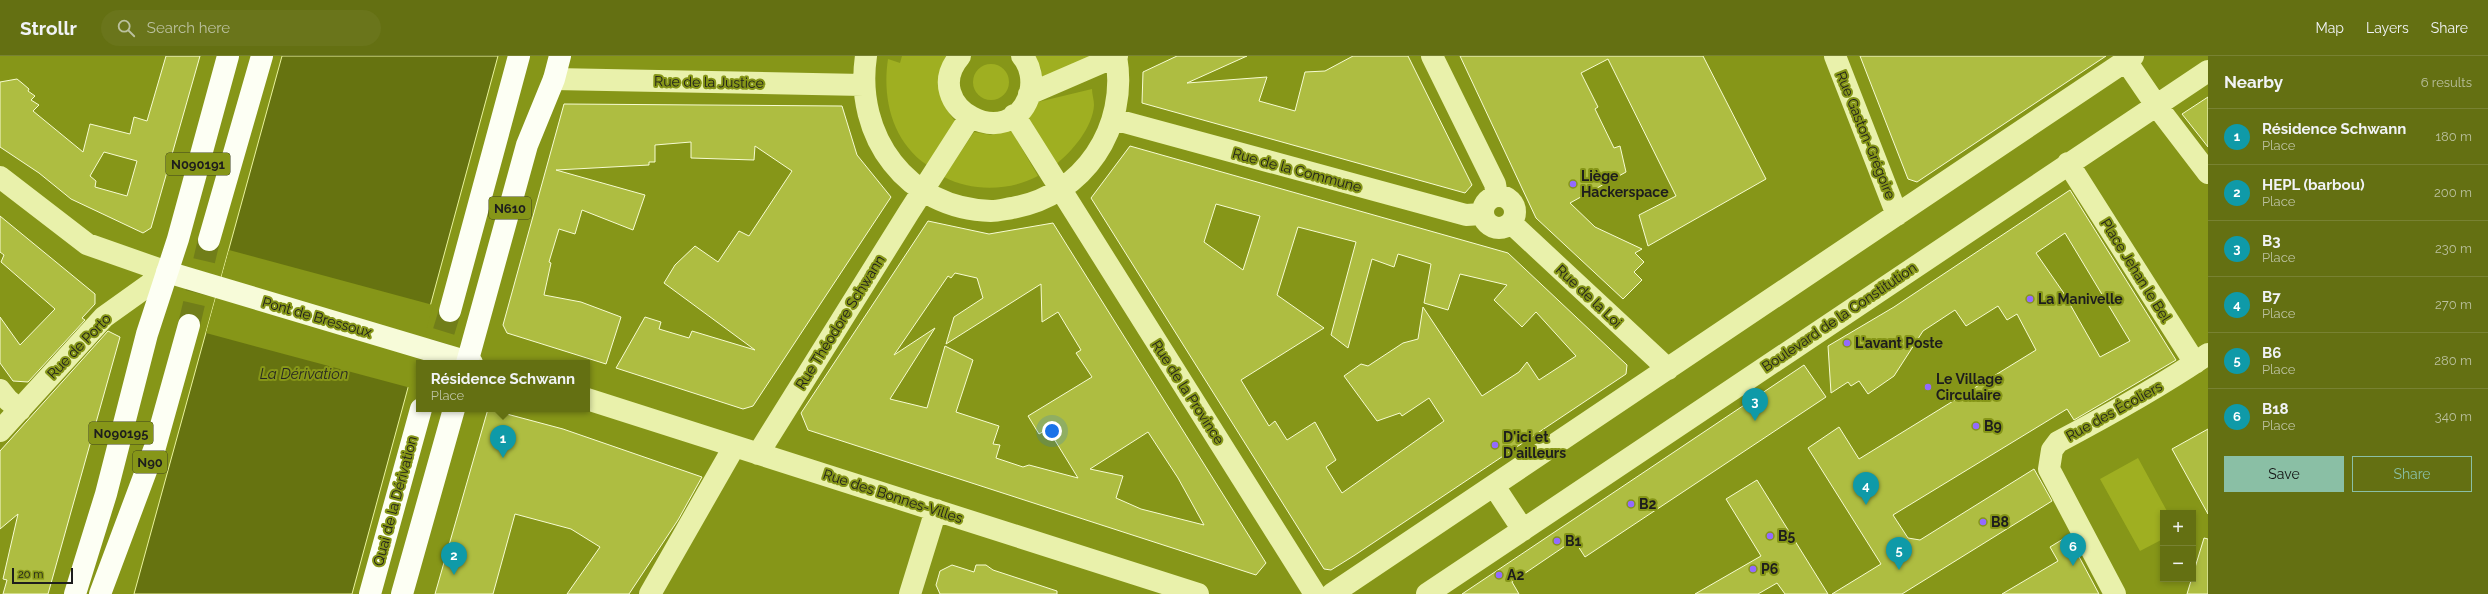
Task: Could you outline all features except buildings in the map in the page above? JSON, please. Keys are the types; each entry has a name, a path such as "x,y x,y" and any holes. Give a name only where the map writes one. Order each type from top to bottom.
{"main road":[{"name":"N090191","path":"167,272 228,56"},
{"path":"209,240 262,56"},
{"name":"N610","path":"450,311 519,56"},
{"name":"N610","path":"470,360 528,145 554,79 560,56"},
{"name":"N090195","path":"75,594 106,494 147,334 167,272"},
{"name":"N90","path":"100,594 155,447 189,325"},
{"name":"Quai de la Dérivation","path":"370,594 420,412"},
{"path":"402,594 453,412"}],"street":[{"path":"866,56 863,85 867,113 882,150 895,166 923,190 946,203 991,211 1022,206 1059,190 1090,164 1101,147 1113,119 1119,90 1117,56 1029,94"},
{"path":"960,56 950,74 950,89 954,102 970,117 991,123 1005,120 1014,116 1027,101 1031,87 1030,72 1022,56"},
{"path":"1432,56 1495,184 1497,196"},
{"name":"Rue Gaston-Grégoire","path":"1835,56 1897,215"},
{"path":"1332,594 2129,58 2156,105 2208,173"},
{"name":"Boulevard de la Constitution","path":"1427,594 2208,71"},
{"name":"Rue de la Justice","path":"554,79 863,85"},
{"name":"Rue de la Province","path":"1014,116 1059,190 1302,571 1315,594"},
{"name":"Rue Théodore Schwann","path":"758,454 970,117"},
{"name":"Rue de la Commune","path":"1113,119 1466,215 1482,214"},
{"name":"Place Jehan le Bel","path":"2068,164 2201,359"},
{"path":"0,177 87,244 167,272"},
{"path":"1497,196 1504,197 1512,204 1515,214 1511,223 1505,228 1493,228 1484,220 1482,214 1486,202 1497,196"},
{"name":"Rue de la Loi","path":"1511,223 1668,369"},
{"name":"Pont de Bressoux","path":"167,272 460,360"},
{"name":"Rue de Porto","path":"0,431 104,316 167,272"},
{"name":"Rue des Écoliers","path":"2116,594 2049,469 2052,450 2058,442 2117,408 2131,403 2201,359"},
{"path":"0,390 8,400 20,410"},
{"name":"Rue des Bonnes-Villes","path":"590,400 1198,594"},
{"path":"650,594 734,447"},
{"path":"1494,486 1523,530"},
{"path":"910,594 936,510"}],"shaded area":[{"path":"902,56 946,56 940,74 940,90 944,105 955,121 927,165 905,144 892,118 888,103 888,59 900,63"},
{"path":"1035,56 1091,56 1042,78 1041,69"},
{"path":"995,64 1004,69 1008,75 1008,89 1004,95 995,100 987,100 978,95 974,89 973,78 978,69 984,65"},
{"path":"1092,89 1094,105 1090,122 1075,146 1055,165 1027,118 1038,102"},
{"path":"1011,130 1038,176 1015,185 991,188 967,185 944,177 974,132 991,135"},
{"path":"2138,458 2166,510 2160,510 2160,541 2140,551 2100,479"}],"water":[{"name":"La Dérivation","path":"282,56 498,56 352,594 134,594"}],"pier":[{"path":"229,250 433,305 418,360 416,360 416,369 411,388 206,333"}],"tunnel":[{"path":"189,325 209,240"},
{"path":"435,360 450,311"}],"place":[{"name":"Liège Hackerspace","path":"1573,184"},
{"name":"La Manivelle","path":"2030,299"},
{"name":"L'avant Poste","path":"1847,343"},
{"name":"Le Village Circulaire","path":"1928,387"},
{"name":"B3","path":"1755,421"},
{"name":"B9","path":"1976,426"},
{"name":"D'ici et D'ailleurs","path":"1495,445"},
{"name":"Résidence Schwann","path":"503,458"},
{"name":"B2","path":"1631,504"},
{"name":"B7","path":"1866,505"},
{"name":"B8","path":"1983,522"},
{"name":"B5","path":"1770,536"},
{"name":"B1","path":"1557,541"},
{"name":"B18","path":"2073,566"},
{"name":"P6","path":"1753,569"},
{"name":"B6","path":"1899,570"},
{"name":"HEPL (barbou)","path":"454,575"},
{"name":"A2","path":"1499,575"}]}
